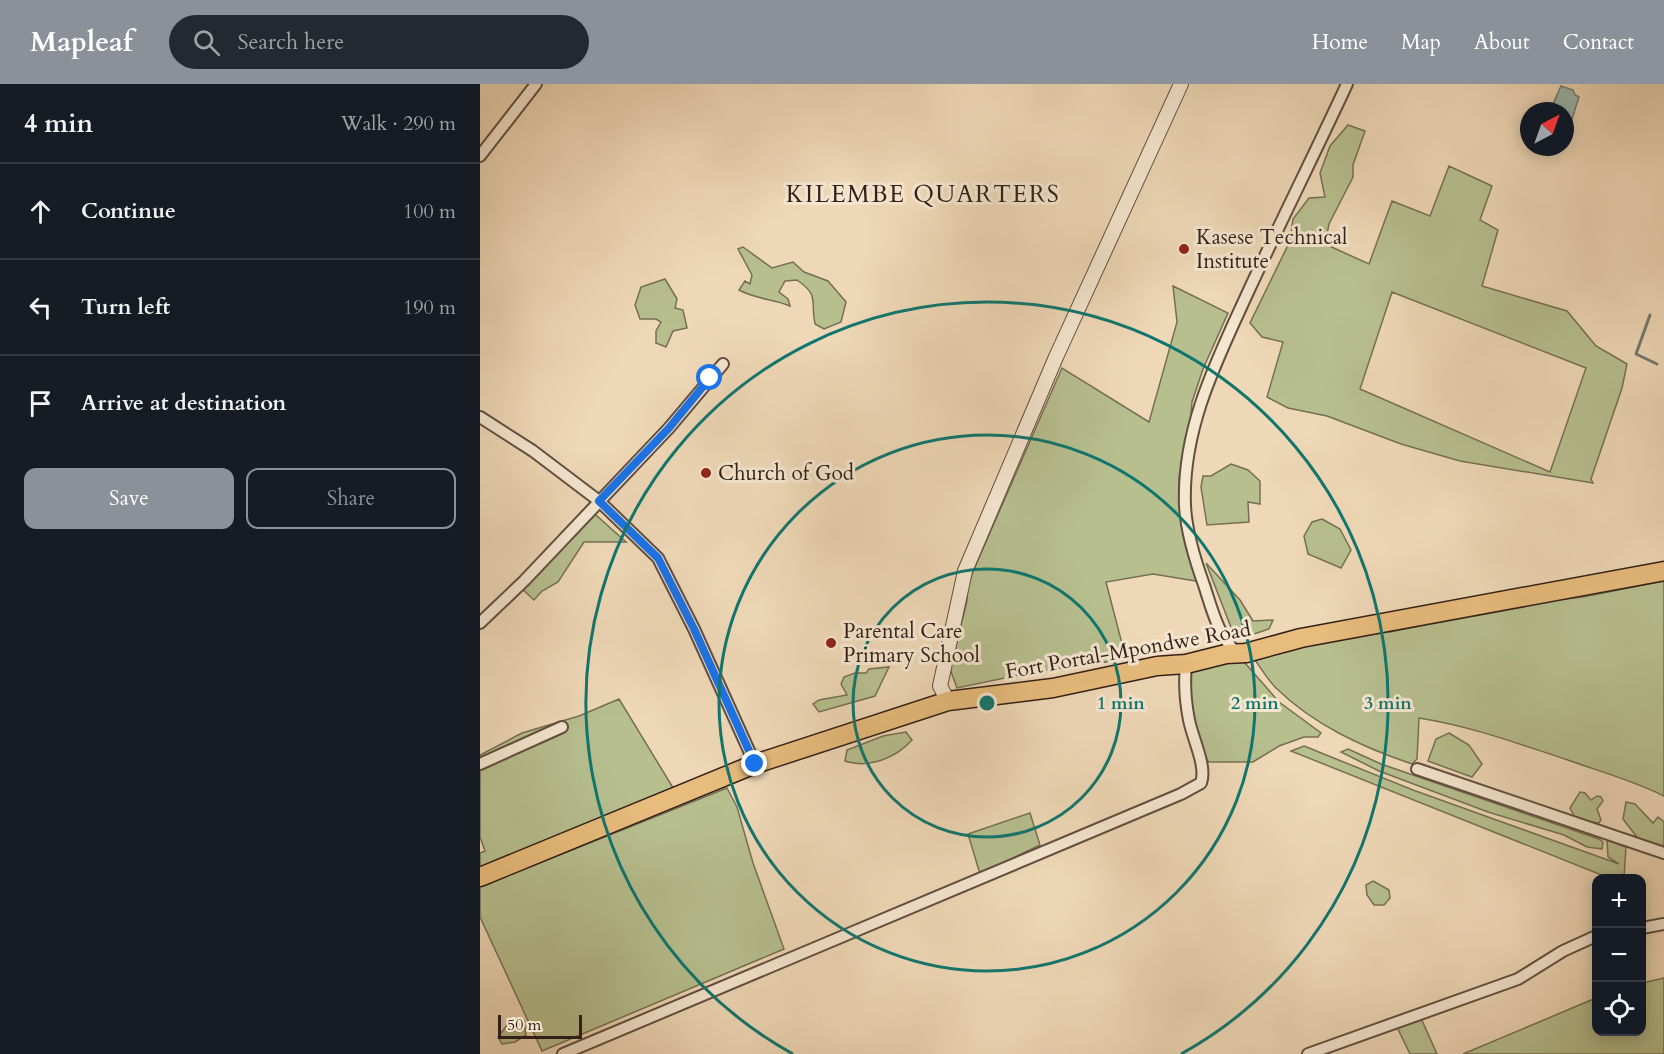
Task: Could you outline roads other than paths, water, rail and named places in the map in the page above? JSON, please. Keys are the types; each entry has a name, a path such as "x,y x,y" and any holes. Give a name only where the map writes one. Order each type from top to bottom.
{"highway":[{"name":"Fort Portal-Mpondwe Road","path":"480,877 755,764 948,701 1053,688 1157,666 1186,664 1226,654 1239,654 1301,638 1664,571"}],"street":[{"path":"480,156 536,84"},
{"path":"948,701 940,686 965,571 1056,357 1182,84"},
{"path":"1239,654 1232,649 1212,611 1193,553 1185,506 1187,470 1195,423 1209,378 1227,335 1347,84"},
{"path":"480,622 524,581 669,428 723,364"},
{"path":"480,417 533,451 599,501 658,558 694,629 755,764"},
{"path":"563,1054 1181,794 1201,783 1205,771 1196,750 1184,689 1186,664"},
{"path":"480,764 562,727"},
{"path":"1417,769 1664,853"},
{"path":"1646,927 1664,924"},
{"path":"1308,1054 1518,979 1563,951 1592,938"}],"water":[{"path":"1561,86 1573,90 1579,97 1574,113 1574,102 1554,102"}],"waterway":[{"path":"1650,315 1636,354 1657,364"}],"place":[{"name":"Kasese Technical Institute","path":"1184,249"},
{"name":"Church of God","path":"706,473"},
{"name":"Parental Care Primary School","path":"831,643"}],"district":[{"name":"KILEMBE QUARTERS","path":"923,194"}]}
